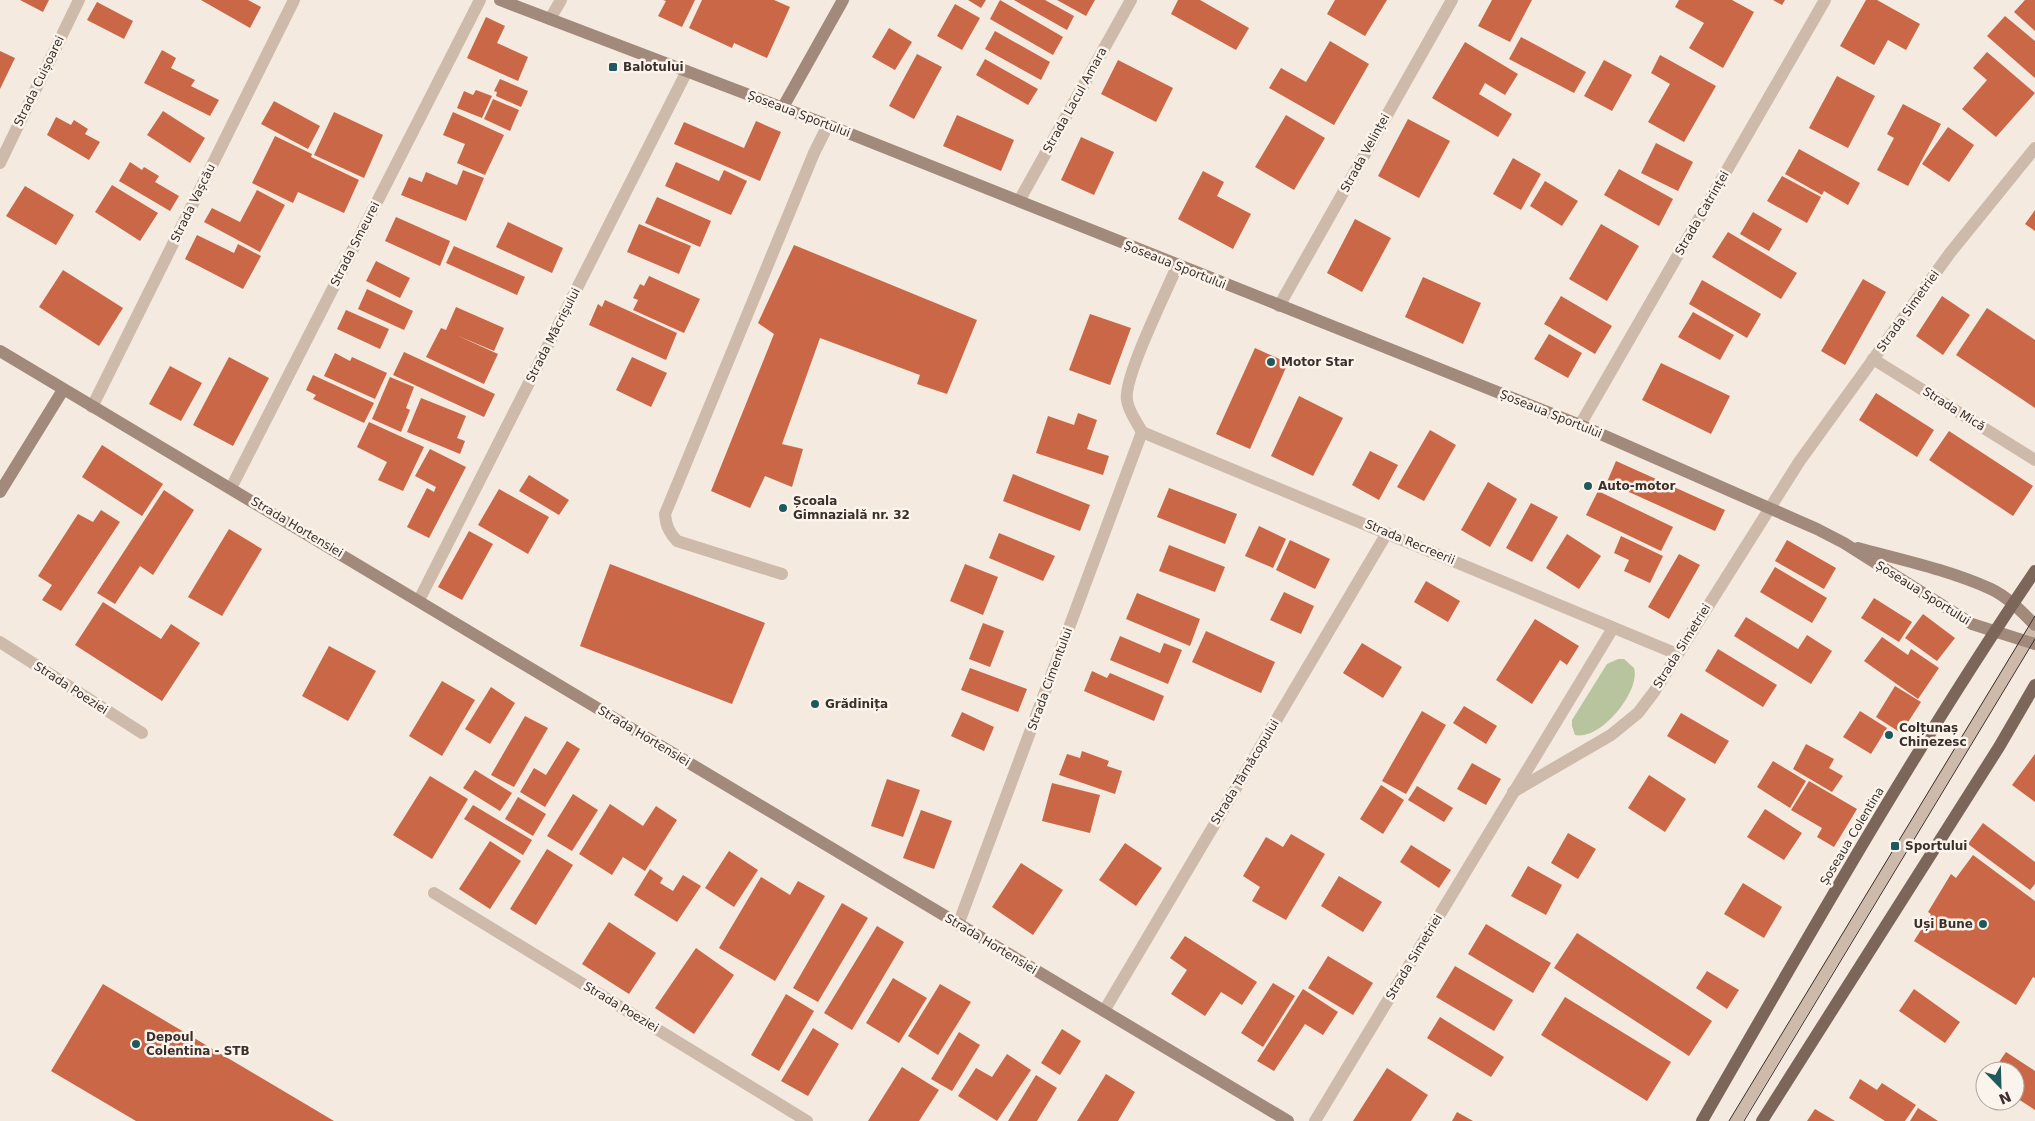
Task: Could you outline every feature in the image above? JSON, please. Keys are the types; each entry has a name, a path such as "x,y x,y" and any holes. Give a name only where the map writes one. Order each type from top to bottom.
{"main road":[{"name":"Șoseaua Colentina","path":"1702,1121 1821,912 1952,696 2035,571"},
{"path":"1762,1121 1999,747 2035,685"}],"street":[{"name":"Strada Cuișoarei","path":"0,163 79,0"},
{"name":"Strada Vașcău","path":"92,407 294,0"},
{"name":"Strada Smeurei","path":"231,488 480,0"},
{"name":"Șoseaua Sportului","path":"500,0 783,107 1177,266 1580,425 1817,528 1960,618 1994,632 2031,643"},
{"path":"550,19 561,0"},
{"path":"783,107 843,0"},
{"name":"Strada Lacul Amara","path":"1019,201 1131,0"},
{"name":"Strada Velinței","path":"1279,306 1452,0"},
{"name":"Strada Catrinței","path":"1580,425 1824,0"},
{"name":"Strada Măcrișului","path":"419,600 687,70"},
{"path":"782,574 678,541 670,533 665,514 807,171 828,125"},
{"name":"Strada Simetriei","path":"1315,1121 1513,792 1611,735 1638,713 1768,508 1873,358 1950,253 2035,148"},
{"path":"1142,432 1126,400 1128,388 1135,365 1177,266"},
{"name":"Strada Hortensiei","path":"0,351 1288,1121"},
{"name":"Strada Mică","path":"1873,358 2035,460"},
{"path":"0,492 64,390"},
{"name":"Strada Recreerii","path":"1142,432 1677,654"},
{"name":"Strada Cimentului","path":"958,925 1142,432"},
{"name":"Strada Târnăcopului","path":"1104,1011 1387,533"},
{"name":"Șoseaua Sportului","path":"1844,544 1942,572 1992,590 2013,604 2035,626"},
{"path":"1736,1121 2031,643 2035,626"},
{"path":"1513,792 1613,628"},
{"name":"Strada Poeziei","path":"0,642 142,734"},
{"name":"Strada Poeziei","path":"434,893 807,1121"}],"green space":[{"path":"1618,659 1624,659 1634,668 1635,678 1625,701 1606,723 1596,730 1585,735 1575,735 1572,720 1607,664"}],"building":[{"path":"20,0 49,0 43,12"},
{"path":"201,0 248,0 261,7 250,28"},
{"path":"663,0 695,0 682,27 658,16 666,1"},
{"path":"702,0 774,0 790,7 767,58 734,43 732,48 689,28"},
{"path":"968,0 986,0 981,8"},
{"path":"1000,0 1063,37 1053,55 990,19"},
{"path":"1014,0 1045,0 1074,16 1067,30"},
{"path":"1057,0 1095,0 1086,16"},
{"path":"1178,0 1200,0 1249,28 1236,50 1171,14"},
{"path":"1335,0 1387,0 1365,36 1327,14"},
{"path":"1492,0 1532,0 1510,42 1478,26"},
{"path":"1679,0 1732,0 1754,12 1723,68 1689,48 1704,23 1675,7"},
{"path":"1773,0 1785,0 1782,5"},
{"path":"1866,0 1877,0 1920,24 1906,50 1888,40 1874,65 1840,46"},
{"path":"2025,0 2035,0 2035,31 2014,12"},
{"path":"97,2 133,21 124,39 87,20"},
{"path":"955,4 980,18 962,50 937,36"},
{"path":"2005,16 2035,41 2035,78 1987,36"},
{"path":"486,17 505,26 497,43 528,57 518,81 467,58"},
{"path":"889,28 912,42 895,70 872,57"},
{"path":"995,31 1050,62 1041,80 985,49"},
{"path":"1521,37 1586,72 1574,93 1509,59"},
{"path":"1330,41 1369,64 1334,125 1269,88 1281,68 1306,82"},
{"path":"1465,42 1518,74 1505,95 1485,83 1479,94 1512,114 1498,137 1432,98"},
{"path":"162,50 176,58 171,68 195,80 191,86 219,100 210,116 144,83"},
{"path":"0,51 15,58 0,89"},
{"path":"1987,52 2035,93 1996,137 1962,109 1987,80 1973,68"},
{"path":"917,54 942,67 914,119 889,106"},
{"path":"1660,55 1716,86 1684,142 1648,122 1670,84 1651,73"},
{"path":"985,59 1038,89 1028,105 976,75"},
{"path":"1118,60 1173,88 1156,122 1101,94"},
{"path":"1604,60 1632,75 1612,111 1584,96"},
{"path":"1837,76 1875,96 1848,148 1809,128"},
{"path":"500,79 528,91 521,107 496,96 497,92 494,91"},
{"path":"476,90 492,96 482,118 457,108 464,91 473,95"},
{"path":"493,99 519,110 510,131 484,119"},
{"path":"274,101 320,126 308,149 261,124"},
{"path":"1903,104 1941,124 1908,186 1877,170 1894,138 1887,134"},
{"path":"163,111 205,138 190,163 147,135"},
{"path":"334,112 383,135 364,178 314,155"},
{"path":"453,112 504,135 485,175 457,163 465,144 443,135"},
{"path":"957,115 1014,140 1001,171 943,146"},
{"path":"1286,115 1325,138 1294,190 1255,167"},
{"path":"56,117 71,125 74,120 88,129 85,134 100,142 89,160 47,135"},
{"path":"1408,119 1450,141 1419,198 1378,176"},
{"path":"756,121 781,132 760,181 674,144 684,122 744,148"},
{"path":"1948,127 1974,145 1949,182 1922,164"},
{"path":"275,136 312,154 311,157 359,180 344,213 298,192 293,203 252,183"},
{"path":"1081,137 1114,152 1094,195 1061,180"},
{"path":"1656,143 1693,162 1678,191 1641,173"},
{"path":"1799,149 1860,183 1848,205 1824,191 1822,195 1785,174"},
{"path":"1513,158 1541,174 1521,210 1493,194"},
{"path":"130,162 142,170 144,167 159,176 155,182 179,196 170,211 119,181"},
{"path":"676,162 719,181 724,170 747,181 731,215 665,186"},
{"path":"1619,169 1673,199 1659,226 1604,195"},
{"path":"463,170 484,178 466,221 401,195 409,177 422,182 426,172 457,185"},
{"path":"1203,171 1224,182 1217,196 1251,214 1233,249 1178,219"},
{"path":"1782,176 1821,197 1807,223 1767,201"},
{"path":"1545,181 1578,201 1562,226 1530,206"},
{"path":"112,185 158,213 140,241 95,212"},
{"path":"25,186 74,215 56,245 6,216"},
{"path":"257,190 285,205 260,252 204,222 212,208 240,222"},
{"path":"657,197 711,221 700,247 645,223"},
{"path":"2035,210 2035,231 2025,224"},
{"path":"1753,212 1782,229 1769,251 1740,234"},
{"path":"396,217 450,241 440,266 385,241"},
{"path":"1355,219 1391,238 1362,292 1327,273"},
{"path":"508,222 563,248 552,273 496,247"},
{"path":"639,224 691,246 679,274 627,252"},
{"path":"1601,224 1639,246 1607,301 1569,279"},
{"path":"1728,232 1797,273 1781,299 1712,257"},
{"path":"197,235 234,253 238,244 261,256 243,289 185,259"},
{"path":"794,245 977,320 947,394 917,384 920,375 820,338 782,444 803,449 792,487 765,476 750,508 711,491 774,334 758,323"},
{"path":"454,246 525,277 517,295 446,263"},
{"path":"376,261 410,278 400,298 366,281"},
{"path":"63,270 123,308 99,346 39,307"},
{"path":"649,276 700,299 684,333 633,310 638,300 633,298 640,284 644,286"},
{"path":"1423,277 1481,303 1463,344 1405,317"},
{"path":"1863,279 1886,292 1845,365 1821,351"},
{"path":"1702,280 1761,314 1747,338 1689,304"},
{"path":"367,289 413,311 404,330 358,309"},
{"path":"1561,296 1612,326 1595,354 1544,324"},
{"path":"1942,296 1970,315 1943,355 1916,336"},
{"path":"605,300 677,333 666,360 589,325 598,304 602,307"},
{"path":"456,307 504,328 494,351 456,335 498,354 484,384 426,357 441,328 446,330"},
{"path":"1987,308 2035,340 2035,408 1956,355"},
{"path":"346,310 389,329 380,349 337,329"},
{"path":"1693,312 1734,335 1720,360 1678,337"},
{"path":"1090,314 1131,328 1110,385 1069,370"},
{"path":"1549,334 1582,353 1568,378 1534,359"},
{"path":"1255,348 1288,363 1250,449 1216,434"},
{"path":"404,352 495,394 484,417 393,375"},
{"path":"335,353 350,361 352,357 387,373 375,399 324,376"},
{"path":"229,357 269,378 233,446 193,425"},
{"path":"632,357 667,373 651,407 616,390"},
{"path":"1661,363 1730,396 1711,434 1642,400"},
{"path":"170,366 202,383 181,421 149,404"},
{"path":"313,375 374,403 364,423 313,399 316,395 306,390"},
{"path":"390,377 414,387 406,408 410,410 401,432 372,419"},
{"path":"1876,393 1934,430 1917,457 1859,420"},
{"path":"1299,396 1343,418 1313,476 1271,456"},
{"path":"421,398 466,416 457,438 465,441 460,454 407,432"},
{"path":"1078,413 1097,420 1087,449 1109,456 1103,475 1036,453 1048,416 1074,425"},
{"path":"369,422 424,447 403,491 378,480 387,462 357,447"},
{"path":"1430,430 1456,445 1424,501 1397,487"},
{"path":"1949,431 2033,486 2013,516 1929,460"},
{"path":"102,445 163,484 142,516 82,477"},
{"path":"430,449 466,467 429,538 407,527 427,488 434,492 436,487 415,476"},
{"path":"1370,451 1398,465 1379,500 1352,485"},
{"path":"1616,461 1725,510 1715,531 1607,482"},
{"path":"1013,474 1090,505 1080,531 1003,501"},
{"path":"529,475 569,500 559,515 519,491"},
{"path":"1488,482 1517,499 1490,547 1461,530"},
{"path":"1169,488 1237,514 1225,544 1157,517"},
{"path":"499,489 549,517 528,554 478,525"},
{"path":"164,490 194,510 153,575 140,566 115,604 97,593"},
{"path":"1598,491 1673,527 1661,551 1586,515"},
{"path":"1531,503 1558,517 1532,562 1506,548"},
{"path":"101,510 120,522 61,611 42,600 52,585 38,576 78,514 93,522"},
{"path":"1259,526 1286,539 1273,568 1245,556"},
{"path":"229,529 262,549 222,616 188,597"},
{"path":"469,531 493,544 462,600 438,587"},
{"path":"999,533 1055,556 1043,581 989,558"},
{"path":"1567,534 1601,556 1579,589 1546,568"},
{"path":"1621,536 1663,556 1650,583 1624,571 1629,560 1614,553"},
{"path":"1290,540 1330,559 1315,589 1276,570"},
{"path":"1787,540 1836,568 1824,589 1775,561"},
{"path":"1169,545 1225,567 1215,592 1159,571"},
{"path":"1679,554 1700,565 1669,619 1648,607"},
{"path":"610,564 765,623 732,704 580,646"},
{"path":"965,564 998,577 983,615 950,601"},
{"path":"1775,567 1827,598 1812,623 1760,592"},
{"path":"1426,581 1460,601 1448,622 1414,602"},
{"path":"1284,592 1314,606 1301,634 1270,620"},
{"path":"1137,593 1200,619 1190,646 1126,619"},
{"path":"1874,598 1912,622 1899,642 1861,618"},
{"path":"103,602 161,639 171,624 200,643 162,701 75,645"},
{"path":"1923,614 1955,638 1937,661 1905,638"},
{"path":"1746,617 1798,649 1807,635 1832,651 1811,684 1734,636"},
{"path":"1535,619 1579,646 1567,665 1560,660 1532,704 1496,680"},
{"path":"983,623 1004,631 990,667 969,659"},
{"path":"1206,631 1275,662 1261,693 1192,662"},
{"path":"1120,636 1160,653 1164,643 1182,650 1168,684 1110,660"},
{"path":"1882,637 1908,655 1911,649 1939,668 1918,699 1864,661"},
{"path":"1362,643 1402,667 1383,698 1343,673"},
{"path":"329,646 376,671 348,721 302,696"},
{"path":"1718,649 1777,685 1763,707 1705,671"},
{"path":"970,668 1027,689 1018,712 961,690"},
{"path":"1092,671 1107,678 1110,673 1164,696 1154,721 1084,691"},
{"path":"442,681 475,700 442,756 409,736"},
{"path":"1895,686 1921,702 1901,733 1876,717"},
{"path":"491,687 515,703 490,744 465,729"},
{"path":"1464,706 1497,726 1486,744 1453,723"},
{"path":"1422,711 1446,725 1406,794 1382,781"},
{"path":"1860,711 1887,728 1871,754 1843,737"},
{"path":"962,712 994,727 984,751 951,736"},
{"path":"1681,713 1729,741 1715,764 1667,736"},
{"path":"525,716 548,728 514,787 491,775"},
{"path":"567,741 580,749 545,807 520,792 534,768 546,775"},
{"path":"1806,744 1834,759 1829,768 1843,776 1832,792 1793,769"},
{"path":"1082,751 1109,761 1107,766 1122,771 1115,794 1059,775 1067,754 1080,758"},
{"path":"2035,754 2035,802 2012,785"},
{"path":"1773,761 1806,781 1790,808 1757,787"},
{"path":"1472,763 1501,779 1486,805 1457,789"},
{"path":"475,770 512,793 500,811 463,788"},
{"path":"1649,775 1686,799 1665,832 1628,808"},
{"path":"430,776 468,799 432,859 393,835"},
{"path":"887,779 920,790 903,837 871,826"},
{"path":"1809,781 1857,809 1834,847 1817,837 1822,828 1791,810"},
{"path":"1052,783 1100,795 1090,833 1042,821"},
{"path":"1381,785 1404,800 1383,834 1360,819"},
{"path":"1417,786 1453,808 1444,822 1408,800"},
{"path":"573,794 598,810 572,851 547,836"},
{"path":"518,797 546,814 533,836 505,819"},
{"path":"610,804 643,826 656,806 677,820 645,871 623,857 612,875 579,854"},
{"path":"473,805 532,840 523,855 464,819"},
{"path":"1765,809 1802,833 1784,860 1747,837"},
{"path":"921,810 952,821 934,869 903,858"},
{"path":"1983,823 2035,862 2035,884 2030,890 1968,844"},
{"path":"1568,833 1596,849 1578,879 1551,863"},
{"path":"1291,834 1325,854 1286,920 1252,901 1260,887 1243,876 1266,837 1283,847"},
{"path":"490,841 521,861 490,909 459,889"},
{"path":"1125,843 1162,868 1136,906 1099,880"},
{"path":"1411,845 1451,870 1439,888 1400,862"},
{"path":"547,849 573,865 536,925 510,909"},
{"path":"729,851 758,870 734,907 705,888"},
{"path":"1973,855 2035,901 2035,978 2033,977 2016,1005 1914,941 1931,914 1928,912 1951,874 1956,878"},
{"path":"1021,863 1063,890 1033,935 992,907"},
{"path":"1528,866 1562,885 1546,915 1511,896"},
{"path":"650,869 663,878 660,883 673,891 683,875 701,886 677,922 634,895"},
{"path":"1339,876 1382,902 1363,932 1321,906"},
{"path":"761,877 790,895 798,881 825,896 775,981 719,948"},
{"path":"1743,883 1782,907 1764,938 1724,914"},
{"path":"842,903 868,918 818,1002 793,988"},
{"path":"609,922 656,953 629,994 582,964"},
{"path":"1486,924 1551,963 1533,993 1468,954"},
{"path":"877,926 904,942 852,1030 824,1013"},
{"path":"1577,933 1712,1021 1689,1056 1554,968"},
{"path":"1185,936 1257,982 1242,1005 1221,992 1205,1016 1171,994 1187,970 1170,958"},
{"path":"696,948 734,975 694,1034 655,1008"},
{"path":"1328,956 1373,983 1353,1015 1308,988"},
{"path":"1455,966 1513,1000 1494,1031 1436,997"},
{"path":"1707,971 1739,990 1727,1009 1696,988"},
{"path":"893,978 927,998 899,1043 866,1023"},
{"path":"1273,983 1295,996 1263,1047 1241,1033"},
{"name":"Depoul Colentina - STB","path":"103,984 334,1121 136,1121 51,1071"},
{"path":"940,984 971,1002 938,1055 908,1036"},
{"path":"1303,989 1338,1012 1323,1035 1305,1024 1274,1071 1257,1061"},
{"path":"1914,989 1960,1022 1945,1043 1899,1011"},
{"path":"786,994 814,1011 779,1071 751,1055"},
{"path":"1565,997 1671,1062 1647,1101 1541,1035"},
{"path":"1440,1017 1504,1057 1491,1077 1427,1038"},
{"path":"813,1028 839,1044 808,1096 781,1081"},
{"path":"1062,1029 1081,1041 1060,1075 1041,1063"},
{"path":"959,1032 980,1045 952,1091 931,1079"},
{"path":"2006,1052 2020,1061 2000,1061"},
{"path":"1007,1054 1031,1070 997,1121 958,1096 976,1068 992,1077"},
{"path":"2025,1064 2035,1071 2035,1110 2025,1104"},
{"path":"902,1067 939,1090 919,1121 868,1121"},
{"path":"1387,1068 1428,1095 1411,1121 1353,1121"},
{"path":"1106,1074 1135,1092 1118,1121 1077,1121"},
{"path":"1036,1075 1057,1088 1037,1121 1008,1121"},
{"path":"1860,1079 1877,1090 1882,1083 1916,1105 1905,1121 1885,1121 1849,1098"},
{"path":"1918,1108 1938,1121 1910,1121"},
{"path":"1815,1109 1835,1121 1807,1121"},
{"path":"1457,1112 1473,1121 1452,1121"}],"tram line":[{"path":"1729,1121 2035,616"},
{"path":"1744,1121 2035,639"}],"place":[{"name":"Balotului","path":"613,67"},
{"name":"Motor Star","path":"1271,362"},
{"name":"Auto-motor","path":"1588,486"},
{"name":"Școala Gimnazială nr. 32","path":"783,508"},
{"name":"Grădinița","path":"815,704"},
{"name":"Colțunaș Chinezesc","path":"1889,735"},
{"name":"Sportului","path":"1895,846"},
{"name":"Uși Bune","path":"1983,924"},
{"name":"Depoul Colentina - STB","path":"136,1044"}]}
